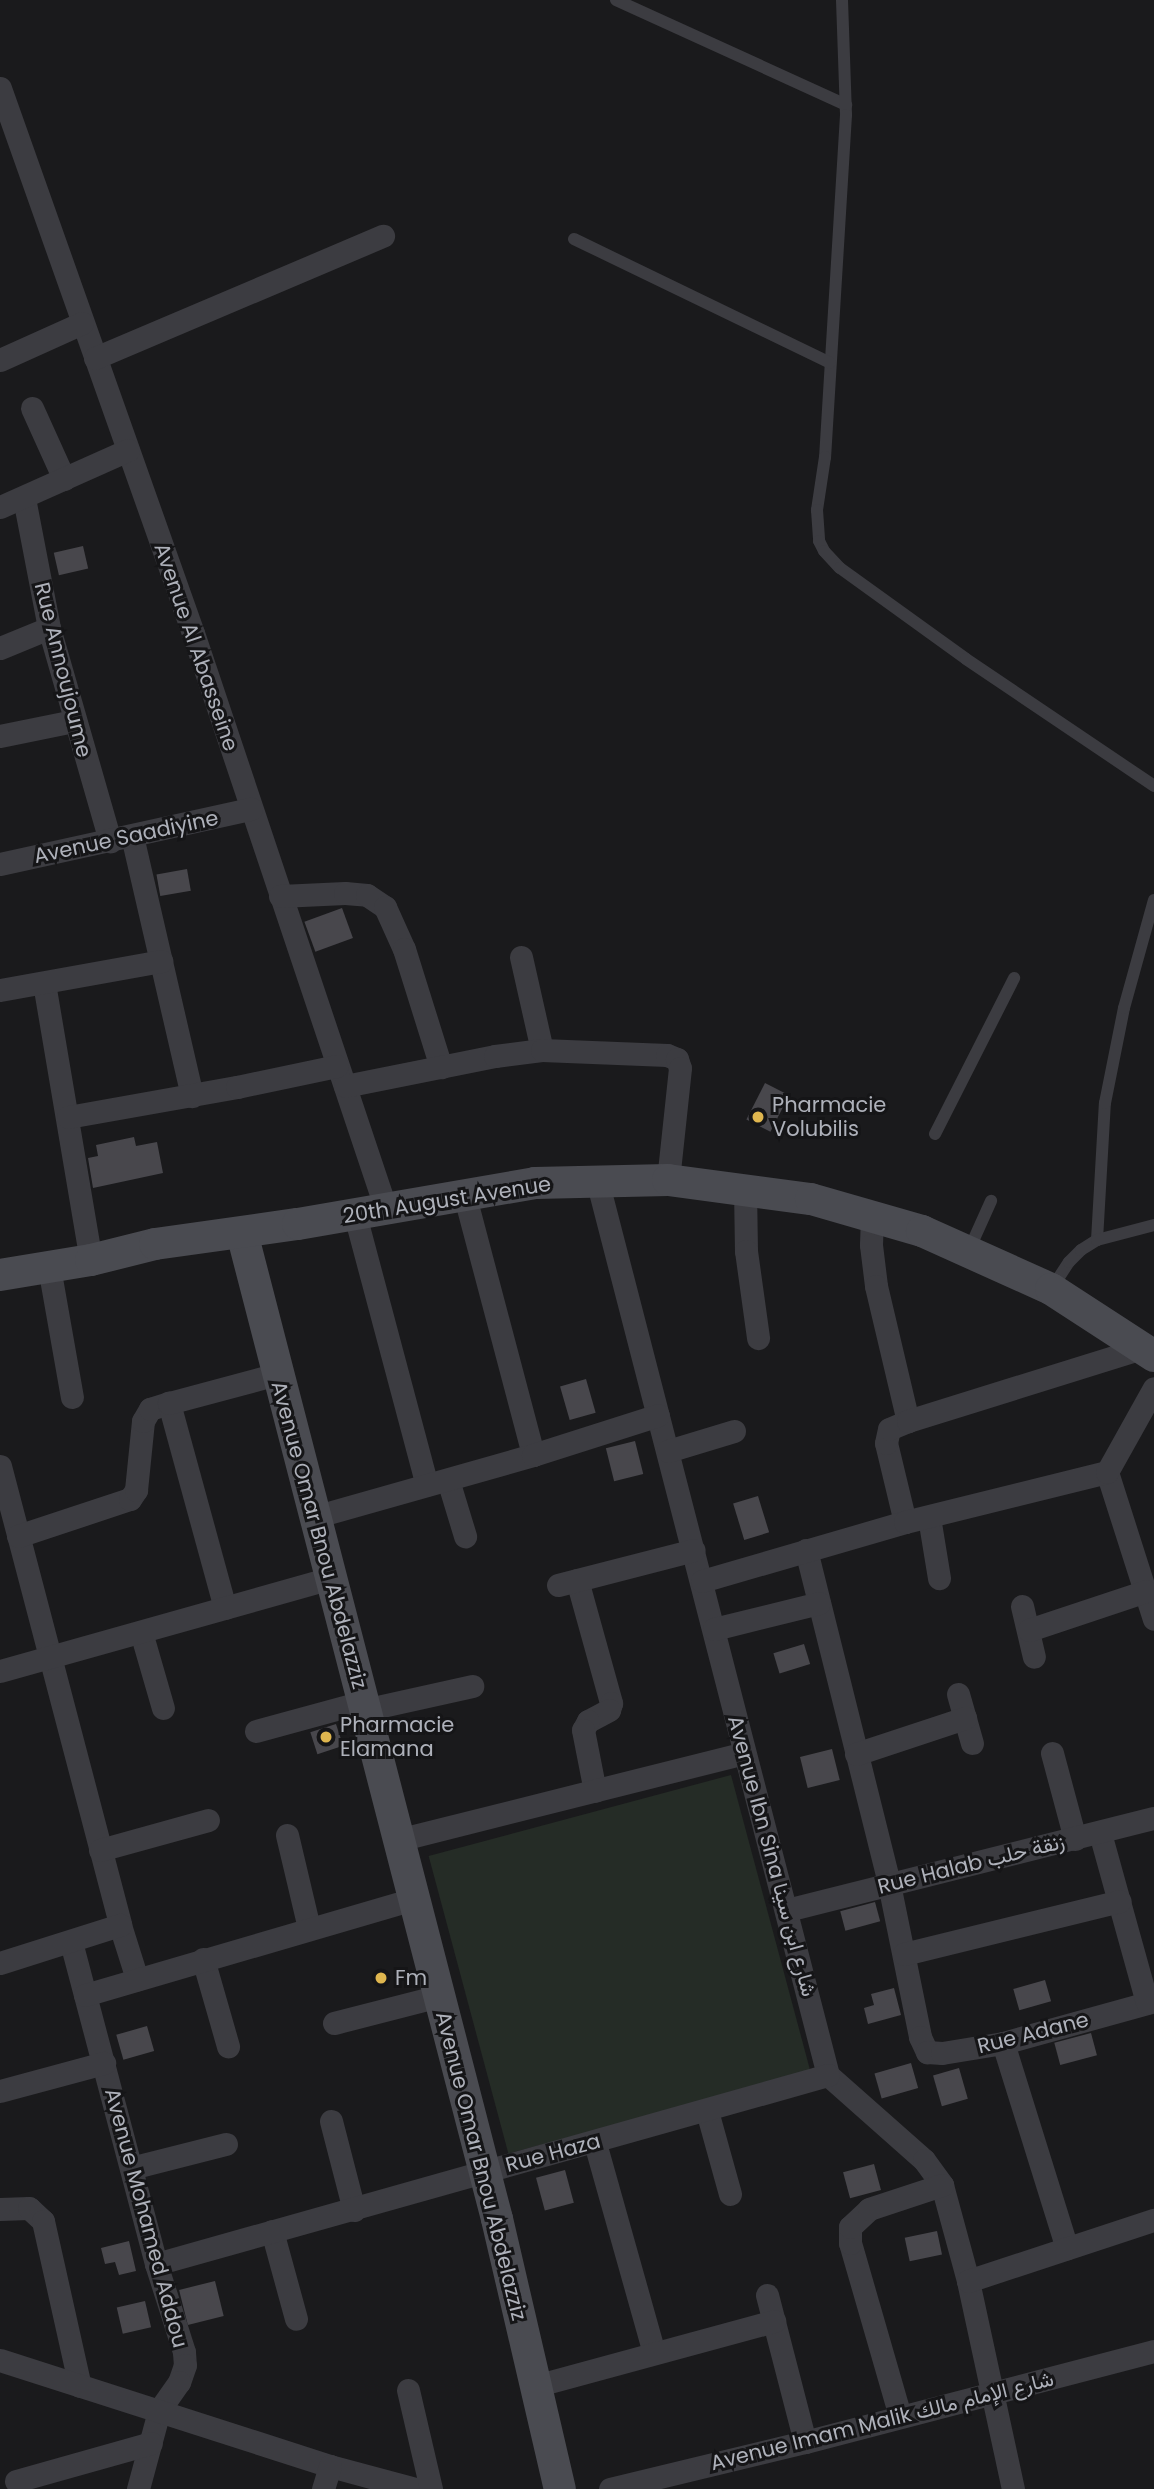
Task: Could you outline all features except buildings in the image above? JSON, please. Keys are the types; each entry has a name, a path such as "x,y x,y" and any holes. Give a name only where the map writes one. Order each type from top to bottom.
{"street":[{"name":"Avenue Al Abasseine","path":"0,88 128,450 386,1209"},
{"path":"95,358 383,236"},
{"path":"0,360 82,323"},
{"path":"32,408 64,479"},
{"path":"0,507 128,450"},
{"name":"Rue Annoujoume","path":"24,498 49,628 74,721 121,838 161,961 192,1096"},
{"path":"0,648 49,628"},
{"path":"0,736 74,721"},
{"name":"Avenue Saadiyine","path":"0,864 251,809"},
{"path":"280,896 345,893 367,895 385,907 404,949 441,1067"},
{"path":"521,957 542,1050"},
{"path":"0,990 161,961"},
{"path":"44,983 91,1260"},
{"path":"68,1117 192,1096 341,1076 441,1067 542,1050 655,1054 677,1059 680,1068 668,1180"},
{"name":"Avenue Ibn Sina شارع ابن سينا","path":"597,1180 828,2075"},
{"name":"20th August Avenue","path":"0,1275 91,1260 155,1244 355,1215 535,1183 668,1180 745,1188 811,1199 922,1231 1052,1289 1148,1352"},
{"path":"745,1188 746,1251 758,1338"},
{"path":"464,1194 533,1455"},
{"path":"355,1215 438,1482 465,1536"},
{"path":"872,1216 871,1245 876,1286 908,1421"},
{"name":"Avenue Omar Bnou Abdelazziz","path":"242,1233 484,2172 560,2489"},
{"path":"48,1267 72,1397"},
{"path":"905,1522 886,1438 890,1429 908,1421 1148,1352"},
{"path":"18,1536 130,1499 136,1490 143,1421 150,1409 277,1374"},
{"path":"702,1581 905,1522 1107,1472 1154,1388"},
{"path":"169,1403 225,1608"},
{"path":"314,1517 533,1455 658,1415"},
{"path":"668,1451 734,1431"},
{"path":"0,1466 120,1925 137,1979"},
{"path":"1107,1472 1145,1554 1146,1591 1154,1619"},
{"path":"929,1517 939,1578"},
{"path":"595,1791 583,1730 588,1721 610,1710 611,1703 567,1583 694,1550"},
{"path":"806,1550 904,1954 1120,1901"},
{"path":"0,1671 331,1578"},
{"path":"1029,1630 1146,1591"},
{"path":"714,1629 819,1603"},
{"path":"1022,1606 1034,1657"},
{"path":"141,1632 163,1708"},
{"path":"256,1731 363,1706 472,1686"},
{"path":"958,1694 972,1743"},
{"path":"856,1754 965,1718"},
{"path":"398,1840 744,1752"},
{"path":"1052,1753 1075,1839"},
{"name":"Rue Halab زنقة حلب","path":"787,1910 1154,1818"},
{"path":"100,1850 208,1820"},
{"path":"1100,1833 1151,2002"},
{"path":"286,1835 309,1928"},
{"path":"85,1995 414,1899"},
{"path":"0,1964 120,1925"},
{"name":"Avenue Mohamed Addou","path":"71,1942 156,2264 178,2327 185,2365 179,2382 159,2411 138,2489"},
{"name":"Rue Adane","path":"904,1954 920,2037 923,2046 932,2054 1003,2043 1151,2002"},
{"path":"203,1959 228,2046"},
{"path":"334,2023 439,1996"},
{"path":"1003,2043 1067,2248"},
{"path":"0,2091 104,2063"},
{"path":"828,2075 924,2160 943,2185 968,2281 1013,2489"},
{"name":"Rue Haza","path":"156,2264 594,2143 828,2075"},
{"path":"707,2110 730,2194"},
{"path":"331,2122 354,2210"},
{"path":"594,2143 654,2353"},
{"path":"131,2168 226,2144"},
{"path":"900,2416 850,2243 850,2227 869,2208 943,2185"},
{"path":"0,2209 29,2207 43,2221 80,2386"},
{"path":"968,2281 1154,2220"},
{"path":"272,2231 296,2319"},
{"path":"767,2295 805,2442"},
{"path":"535,2386 774,2321"},
{"name":"Avenue Imam Malik شارع الإمام مالك","path":"610,2489 805,2442 1154,2351"},
{"path":"0,2360 330,2466 415,2489"},
{"path":"408,2390 431,2489"},
{"path":"16,2481 150,2443"},
{"path":"323,2489 330,2466"}],"lane":[{"path":"616,0 846,105"},
{"path":"842,0 846,105 825,457 817,527 824,551 841,568 966,659 1154,786"},
{"path":"574,239 830,363"},
{"path":"1097,1240 1105,1103 1124,1009 1154,901"},
{"path":"935,1134 1014,978"},
{"path":"969,1251 991,1201"},
{"path":"1052,1289 1069,1262 1097,1240 1154,1225"}],"shaded area":[{"path":"731,1775 811,2073 508,2154 429,1856"}],"place":[{"name":"Pharmacie Volubilis","path":"758,1117"},
{"name":"Pharmacie Elamana","path":"326,1737"},
{"name":"Fm","path":"381,1978"}]}
